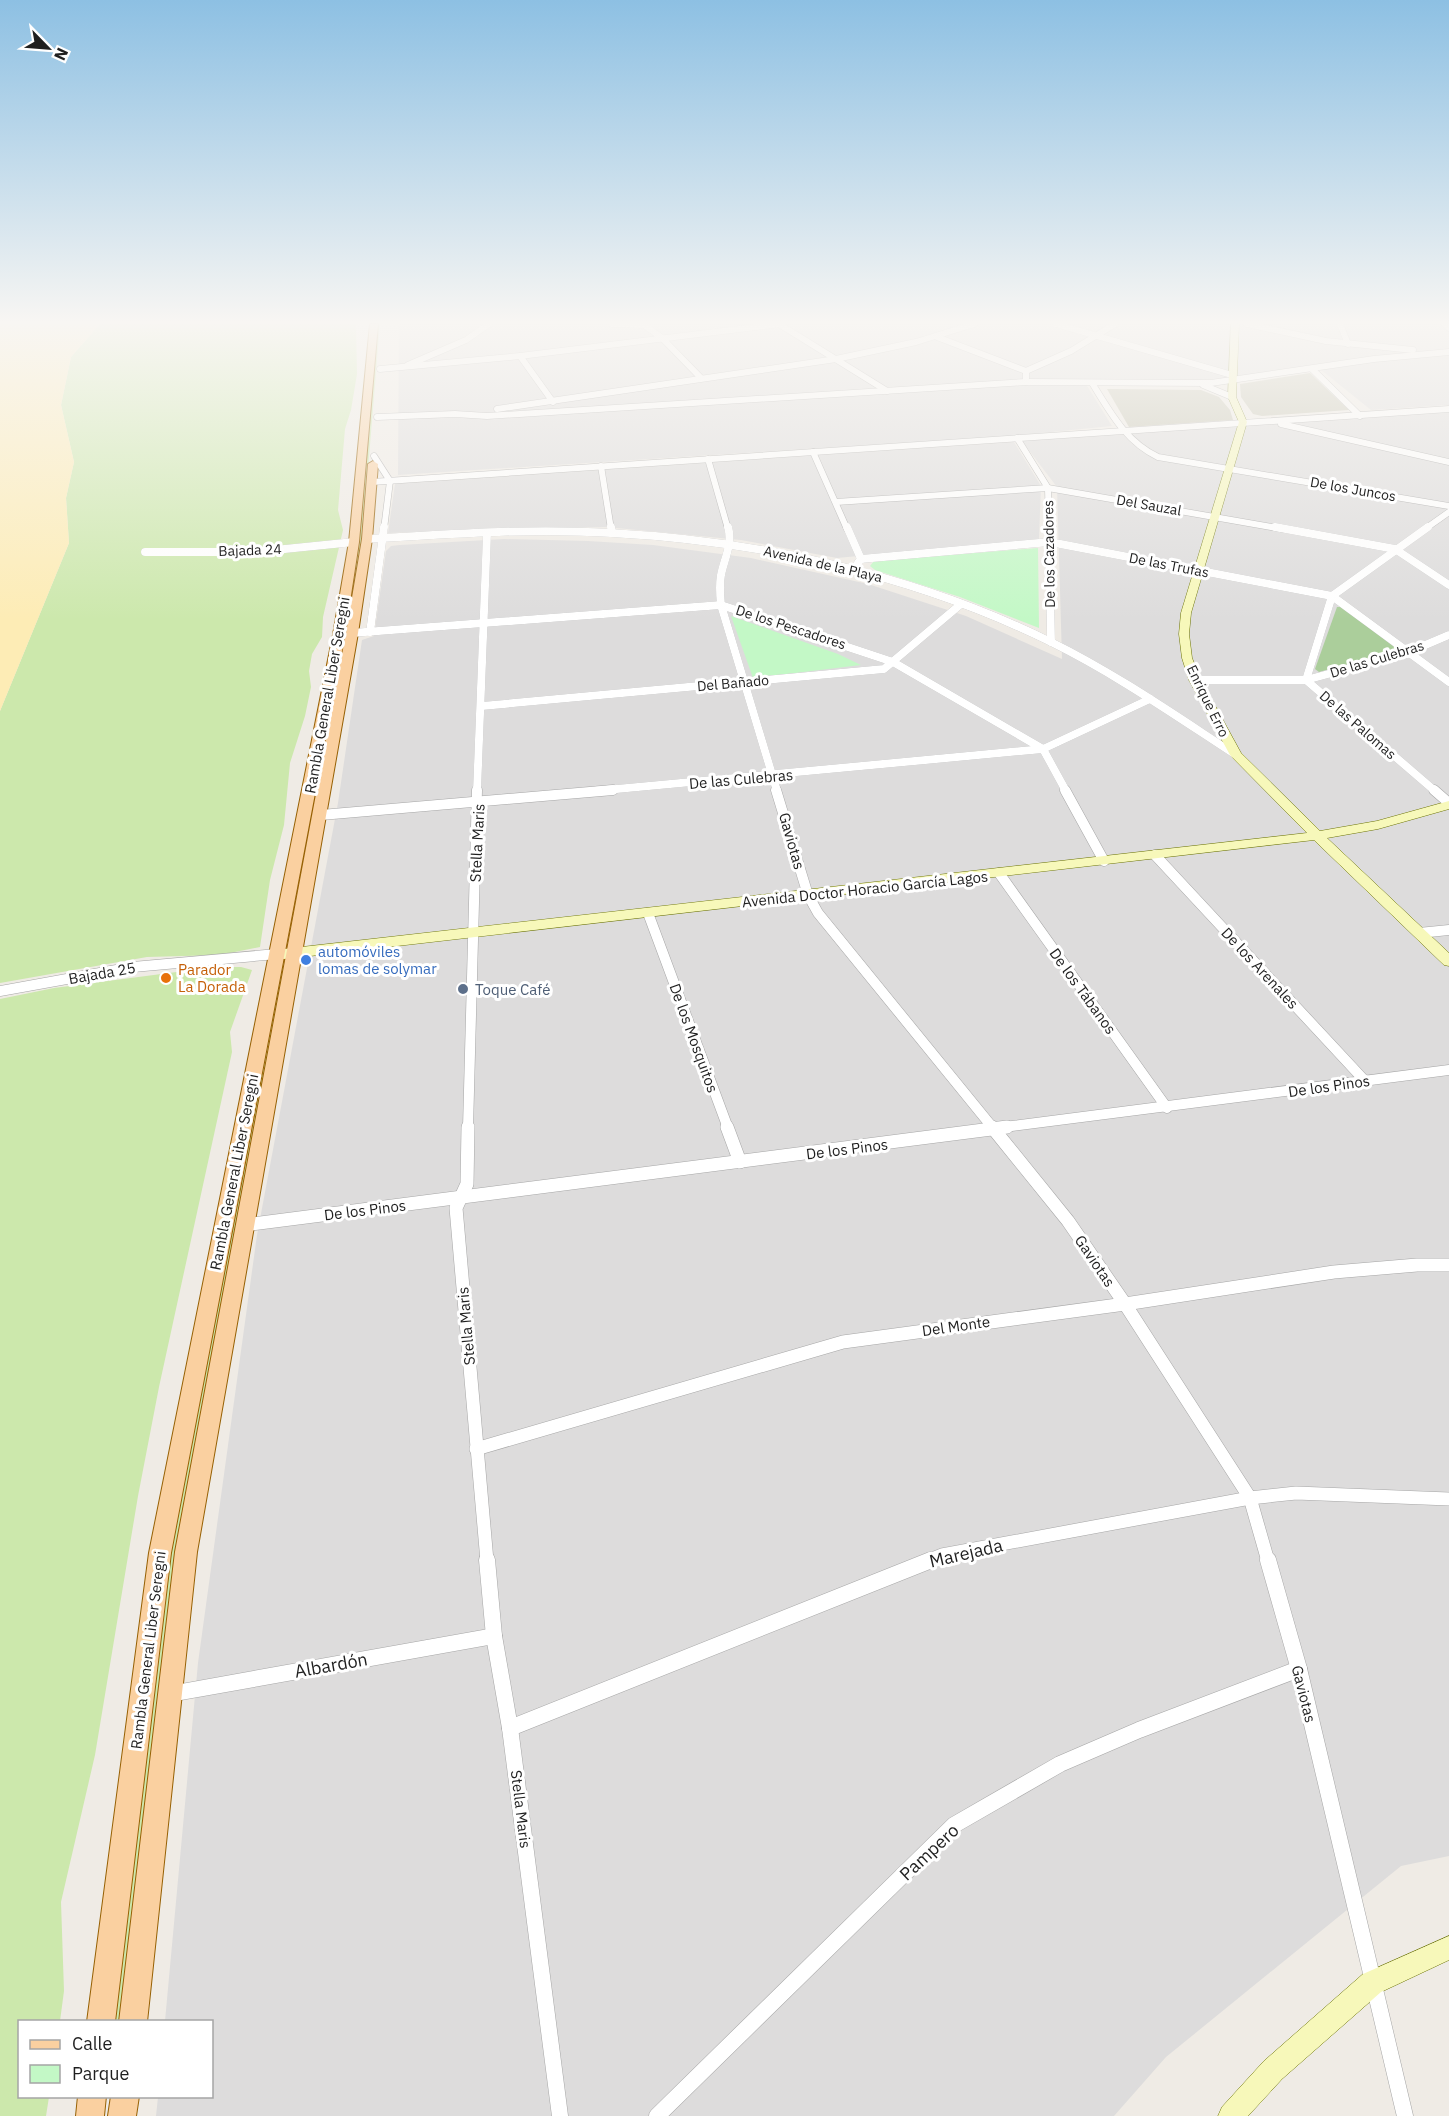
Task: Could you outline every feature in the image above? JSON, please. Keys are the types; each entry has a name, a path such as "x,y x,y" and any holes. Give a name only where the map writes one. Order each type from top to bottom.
{"main road":[{"name":"Rambla General Liber Seregni","path":"133,2020 186,1551 321,815 352,633 368,423"},
{"name":"Rambla General Liber Seregni","path":"101,2020 160,1553 339,635 372,482 377,423"},
{"path":"90,2116 92,2098"},
{"path":"122,2116 124,2098"}],"street":[{"name":"De los Juncos","path":"1118,423 1143,451 1158,457 1449,506"},
{"path":"372,482 1233,423"},
{"name":"Enrique Erro","path":"1243,423 1217,517 1186,613 1184,634 1187,658 1195,680 1236,755 1449,962"},
{"path":"1274,423 1449,462"},
{"name":"De los Cazadores","path":"1017,438 1048,488 1051,642"},
{"path":"813,452 861,559 854,569"},
{"path":"370,632 390,481 374,456"},
{"path":"708,459 731,538 731,546"},
{"path":"601,466 612,533"},
{"name":"Del Sauzal","path":"836,502 1048,488 1395,549 1449,585"},
{"path":"1332,596 1449,512"},
{"name":"Avenida de la Playa","path":"360,541 487,534 612,533 731,546 854,569 961,604 1051,642 1150,699 1236,755"},
{"name":"Stella Maris","path":"487,534 479,801 472,934 467,1184 456,1208 494,1636 510,1728 560,2116"},
{"name":"Bajada 24","path":"144,552 255,552 360,541"},
{"name":"De las Trufas","path":"861,559 1050,542 1332,596 1449,682"},
{"name":"Gaviotas","path":"731,546 721,574 719,590 721,605 808,895 818,913 1068,1221 1125,1304 1250,1498 1299,1669 1405,2116"},
{"name":"De las Palomas","path":"1332,596 1306,680 1449,804"},
{"name":"Del Bañado","path":"482,706 884,669 900,653 961,604"},
{"name":"De los Pescadores","path":"352,633 483,625 721,605 893,662 1043,749"},
{"name":"De las Culebras","path":"1195,680 1306,680 1409,652 1449,635"},
{"name":"De las Culebras","path":"321,815 773,776 1043,749 1150,699"},
{"path":"1043,749 1104,861"},
{"name":"Avenida Doctor Horacio García Lagos","path":"277,954 472,934 1317,836 1378,825 1449,804"},
{"name":"De los Arenales","path":"1155,855 1365,1081"},
{"name":"De los Tábanos","path":"999,873 1167,1108"},
{"name":"De los Mosquitos","path":"648,913 740,1162"},
{"path":"1419,933 1449,930"},
{"name":"Bajada 25","path":"0,991 133,967 277,954"},
{"name":"De los Pinos","path":"244,1225 1449,1070"},
{"name":"Del Monte","path":"476,1449 843,1342 1125,1304 1334,1272 1417,1265 1449,1265"},
{"name":"Marejada","path":"510,1728 942,1555 1250,1498 1296,1493 1449,1499"},
{"name":"Albardón","path":"169,1694 494,1636"},
{"name":"Pampero","path":"657,2116 954,1826 1060,1764 1139,1730 1299,1669"},
{"path":"1231,2116 1273,2070 1372,1983 1449,1948"}],"shaded area":[{"path":"398,423 1110,423 1112,426 1010,436 398,475"},
{"path":"1127,423 1192,423 1129,427"},
{"path":"1285,423 1449,423 1449,1856 1401,1866 1166,2057 1114,2116 156,2116 158,2098 213,2098 213,2020 165,2020 198,1663 257,1235 338,803 362,640 374,636 386,551 391,546 400,545 504,539 653,545 751,558 868,584 966,616 1062,659 1057,487 1021,440"},
{"path":"1014,442 1041,486 1039,539 837,558 741,540 606,527 388,533 395,484"}],"green space":[{"path":"65,423 347,423 338,510 343,530 323,617 322,637 312,654 309,671 311,687 305,716 290,763 284,825 270,880 260,947 220,955 147,957 0,983 0,711 69,543 66,498 74,462"},
{"path":"368,423 372,423 362,542 301,883 300,868 358,542"},
{"path":"1038,548 1039,628 960,597 875,570 870,566 874,561"},
{"path":"1337,607 1342,607 1397,651 1319,672 1315,669"},
{"path":"731,616 838,654 861,665 753,678"},
{"path":"215,967 241,967 252,970 230,1032 232,1052 159,1387 138,1496 95,1755 61,1902 64,1991 60,2020 18,2020 18,2098 49,2098 46,2116 0,2116 0,999 54,988"},
{"path":"282,967 285,967 121,2020 111,2020 169,1551"}],"sand":[{"path":"0,423 65,423 74,462 66,498 69,543 0,711"}],"place":[{"name":"automóviles lomas de solymar","path":"306,960"},
{"name":"Parador La Dorada","path":"166,978"},
{"name":"Toque Café","path":"463,989"}]}
